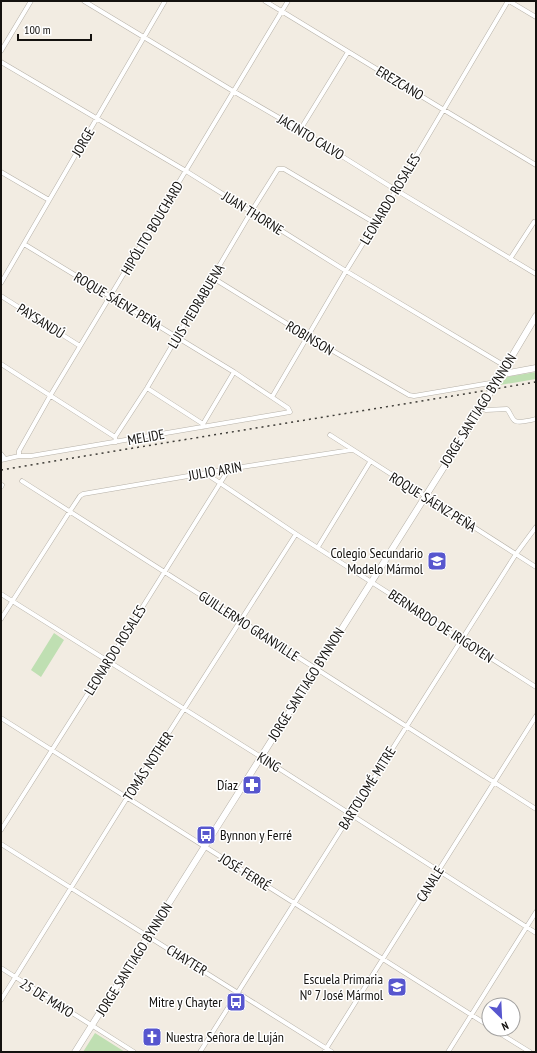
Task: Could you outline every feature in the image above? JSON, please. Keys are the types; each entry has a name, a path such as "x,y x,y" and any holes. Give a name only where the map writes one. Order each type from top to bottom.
{"street":[{"path":"1,51 31,1"},
{"name":"JACINTO CALVO","path":"84,1 300,130 396,190 536,274"},
{"name":"JORGE","path":"1,282 165,1"},
{"name":"EREZCANO","path":"265,1 536,165"},
{"name":"HIPÓLITO BOUCHARD","path":"19,456 19,451 50,396 288,1"},
{"path":"508,1 536,17"},
{"name":"LEONARDO ROSALES","path":"272,397 508,1"},
{"path":"300,130 348,52"},
{"name":"JUAN THORNE","path":"1,62 186,171 503,369"},
{"name":"LUIS PIEDRABUENA","path":"115,437 147,388 278,169 284,169 375,223"},
{"path":"1,172 49,200"},
{"path":"510,259 534,222"},
{"name":"ROQUE SÁENZ PEÑA","path":"24,244 177,336 272,397 288,408 290,412"},
{"name":"ROBINSON","path":"213,278 307,336 409,395 414,396 496,382"},
{"name":"PAYSANDÚ","path":"1,296 80,346"},
{"name":"JORGE SANTIAGO BYNNON","path":"74,1052 481,407 536,316"},
{"path":"1,364 115,437 116,442"},
{"path":"503,369 509,373 536,368"},
{"path":"147,388 203,426 234,372"},
{"path":"481,407 486,410 507,409 513,419 517,422 536,419"},
{"name":"MELIDE","path":"3,460 19,456 31,456 290,412"},
{"name":"ROQUE SÁENZ PEÑA","path":"330,436 536,567"},
{"name":"JULIO ARIN","path":"70,511 80,496 86,493 351,450"},
{"path":"1,454 3,460"},
{"path":"318,547 370,462"},
{"name":"LEONARDO ROSALES","path":"1,830 229,469"},
{"name":"BERNARDO DE IRIGOYEN","path":"205,473 296,534 536,687"},
{"name":"GUILLERMO GRANVILLE","path":"22,481 536,809"},
{"path":"1,619 70,511"},
{"name":"BARTOLOMÉ MITRE","path":"200,1052 516,554 536,527"},
{"name":"TOMÁS NOTHER","path":"1,1000 127,798 296,534"},
{"name":"KING","path":"1,594 261,757 536,933"},
{"name":"CANALE","path":"325,1050 536,716"},
{"name":"JOSÉ FERRÉ","path":"1,718 481,1021"},
{"name":"CHAYTER","path":"1,844 238,992 325,1050 332,1052"},
{"path":"448,1052 536,912"},
{"name":"25 DE MAYO","path":"1,968 134,1052"},
{"path":"506,1037 530,1052"}],"green space":[{"path":"536,372 536,379 500,385 507,377"},
{"path":"54,633 64,640 41,677 31,670"},
{"path":"95,1033 125,1052 83,1052"}],"railway":[{"path":"1,470 536,382"}],"place":[{"name":"Colegio Secundario Modelo Mármol","path":"437,561"},
{"name":"Díaz","path":"252,785"},
{"name":"Bynnon y Ferré","path":"206,835"},
{"name":"Escuela Primaria Nº 7 José Mármol","path":"397,987"},
{"name":"Mitre y Chayter","path":"236,1002"},
{"name":"Nuestra Señora de Luján","path":"152,1037"}]}
